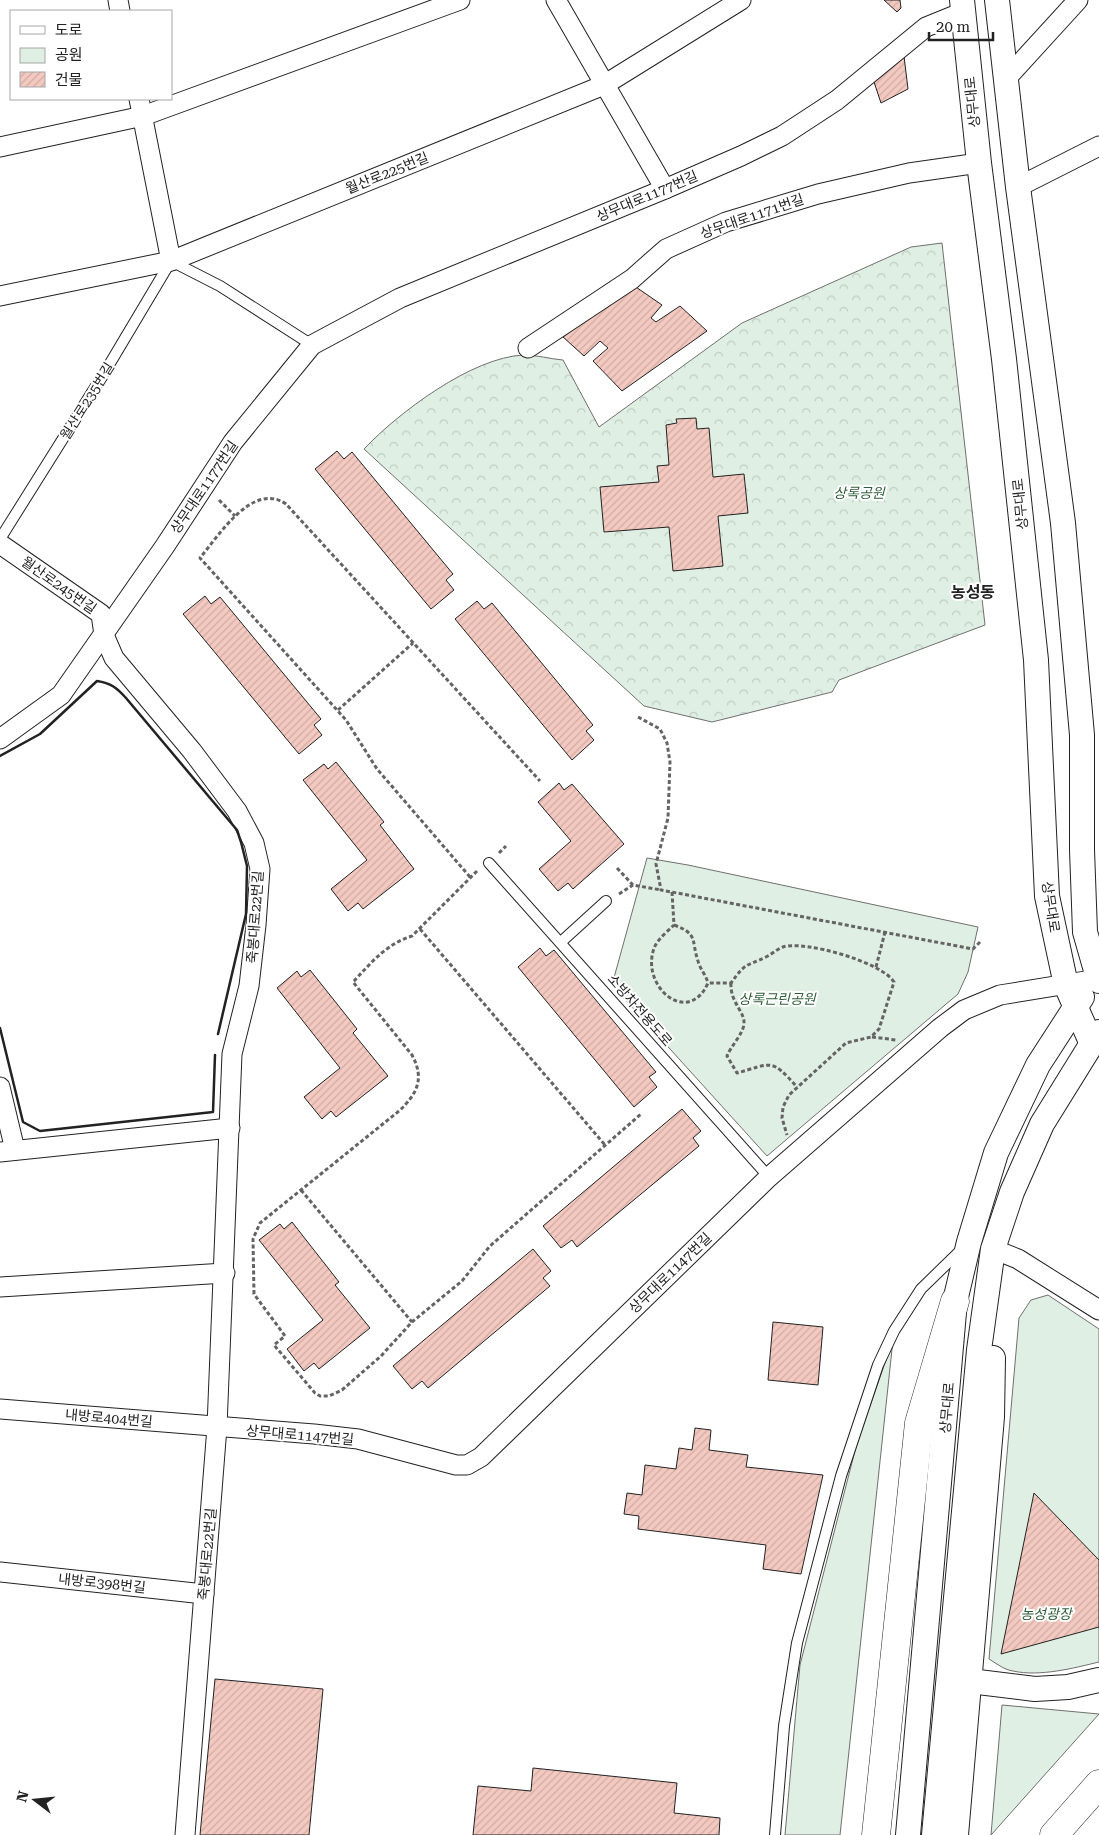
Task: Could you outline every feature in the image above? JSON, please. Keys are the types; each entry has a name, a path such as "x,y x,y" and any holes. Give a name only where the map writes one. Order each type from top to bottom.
{"main road":[{"path":"876,1835 919,1423 955,1301"},
{"path":"1054,1835 1099,1784"},
{"path":"866,1835 879,1799"}],"street":[{"path":"172,97 460,0"},
{"path":"556,0 666,189"},
{"name":"월산로225번길","path":"170,261 604,85 741,0"},
{"path":"997,0 1018,187 1063,523 1082,735 1082,850 1085,932 1099,979 1070,995"},
{"path":"1005,80 1078,0"},
{"name":"상무대로","path":"934,1835 978,1360 993,1249 1012,1192 1042,1124 1095,1037 1070,995 1046,896 1036,660 1004,359 979,163 962,6"},
{"name":"상무대로1177번길","path":"0,739 61,695 104,635 233,442 312,346 400,298 666,189 741,156 803,124 837,100 926,27 962,6"},
{"path":"0,146 162,100"},
{"path":"0,296 170,261 141,107"},
{"path":"1018,187 1099,146"},
{"name":"상무대로1171번길","path":"528,348 632,279 666,249 726,222 818,194 909,174 979,163"},
{"name":"월산로245번길","path":"0,544 101,614 104,635"},
{"name":"죽봉대로22번길","path":"104,635 114,658 192,751 237,810 254,843 260,869 249,986 232,1054 218,1427 185,1835"},
{"path":"1082,735 1099,768"},
{"name":"상무대로1147번길","path":"218,1427 358,1439 438,1461 467,1465 481,1457 769,1177 882,1078 964,1010 1000,995 1070,995"},
{"name":"상무대로","path":"908,1835 955,1301 969,1242 996,1153 1070,995"},
{"path":"0,1087 7,1151 230,1128"},
{"path":"993,1249 1018,1258 1099,1310"},
{"name":"상무대로","path":"956,1835 992,1417 993,1249"},
{"path":"0,1287 225,1273"},
{"name":"내방로404번길","path":"0,1409 218,1427"},
{"name":"내방로398번길","path":"0,1572 204,1594"},
{"path":"970,1681 1035,1689 1068,1687 1099,1680"}],"lane":[{"path":"170,261 220,286 312,346"},
{"name":"월산로235번길","path":"0,539 106,370 170,261"},
{"name":"소방차전용도로","path":"489,863 769,1177"},
{"path":"561,942 606,901"},
{"path":"775,1835 784,1726 798,1643 840,1476 878,1365 894,1332 922,1290 969,1242"}],"path":[{"path":"470,877 382,776 338,710 200,558 235,516 261,499 279,499 286,504 540,781"},
{"path":"338,710 413,644"},
{"path":"638,717 660,729 667,744 670,762 668,818 656,864 660,890"},
{"path":"506,846 489,863 470,877 420,929 412,936 398,941 385,949 353,982 412,1056 417,1065 416,1092 400,1111 260,1223 253,1239 254,1294 285,1336 274,1345 320,1396 329,1396 342,1390 381,1356 412,1322 462,1280 490,1246 640,1114"},
{"path":"617,868 633,885 973,949 981,941"},
{"path":"672,892 674,926 656,946 652,962 655,981 670,999 681,1002 700,997 708,983"},
{"path":"674,926 689,932 695,939 698,962 708,983"},
{"path":"420,929 605,1145"},
{"path":"876,967 885,932"},
{"path":"796,1154 784,1127 782,1107 789,1095 798,1087 846,1043 871,1037 879,1029 894,982 890,975 863,960 822,950 784,947 765,958 748,963 731,983 734,1002 743,1015 744,1025 727,1056 737,1073 770,1064 778,1066 798,1087"},
{"path":"708,983 731,983"},
{"path":"301,1190 412,1322"}],"green space":[{"name":"상록공원","path":"942,243 985,625 839,680 832,692 712,722 644,706 364,449 396,419 437,389 459,376 482,365 504,358 524,355 563,360 599,427 742,323 911,247"},
{"name":"상록근린공원","path":"647,858 688,865 978,927 968,972 958,994 767,1156 612,985"},
{"name":"농성광장","path":"1048,1295 1099,1329 1099,1662 1057,1671 1023,1673 1001,1667 989,1659 1019,1318 1031,1300"},
{"path":"893,1340 840,1835 785,1835 800,1665 857,1443"},
{"path":"1002,1705 1099,1714 991,1835"}],"building":[{"path":"884,0 900,0 901,8 897,12"},
{"path":"903,48 908,89 881,103 873,79"},
{"path":"633,285 662,305 651,318 656,322 680,306 707,331 622,391 593,361 608,348 600,341 584,356 563,337"},
{"path":"696,418 697,429 709,428 713,477 744,474 748,513 718,516 723,566 673,571 669,527 604,532 600,487 659,482 657,466 669,465 666,425 677,423 676,419"},
{"path":"337,451 344,459 352,452 453,574 446,580 454,590 431,609 315,469"},
{"path":"205,596 211,604 220,597 321,719 314,725 322,735 299,754 183,614"},
{"path":"477,601 484,609 492,603 593,725 586,731 594,740 572,760 455,619"},
{"path":"336,762 384,822 380,825 414,869 363,909 358,903 348,911 331,889 367,860 303,780 324,764 328,769"},
{"path":"559,783 564,790 572,784 624,844 573,889 568,883 558,891 539,869 571,841 538,802"},
{"path":"540,948 546,956 554,950 656,1072 649,1077 657,1087 634,1107 518,967"},
{"path":"310,970 357,1029 353,1033 388,1076 336,1117 331,1111 322,1119 304,1097 340,1068 277,988 297,971 301,977"},
{"path":"682,1109 701,1131 693,1138 699,1146 577,1247 572,1240 561,1248 543,1226"},
{"path":"292,1222 339,1282 335,1285 370,1328 319,1369 314,1363 304,1371 287,1349 323,1320 259,1240 280,1224 284,1229"},
{"path":"533,1249 551,1271 543,1278 550,1286 428,1388 422,1381 412,1389 393,1366"},
{"path":"773,1322 823,1327 818,1385 768,1380"},
{"path":"695,1428 711,1430 709,1450 748,1455 746,1467 823,1475 801,1574 763,1569 766,1545 638,1529 639,1516 624,1514 627,1493 642,1495 645,1465 676,1469 679,1448 692,1450"},
{"path":"1034,1493 1099,1560 1099,1627 1001,1654"},
{"path":"215,1679 323,1689 309,1835 200,1835"},
{"path":"533,1768 677,1783 674,1813 720,1818 719,1835 473,1835 478,1786 531,1791"}],"wall":[{"path":"0,756 40,734 97,681 106,683 117,689 126,698 237,830 247,866 246,914 218,1034"},
{"path":"0,1028 23,1122 40,1131 213,1112 215,1055"}],"district":[{"name":"농성동","path":"973,592"}]}
